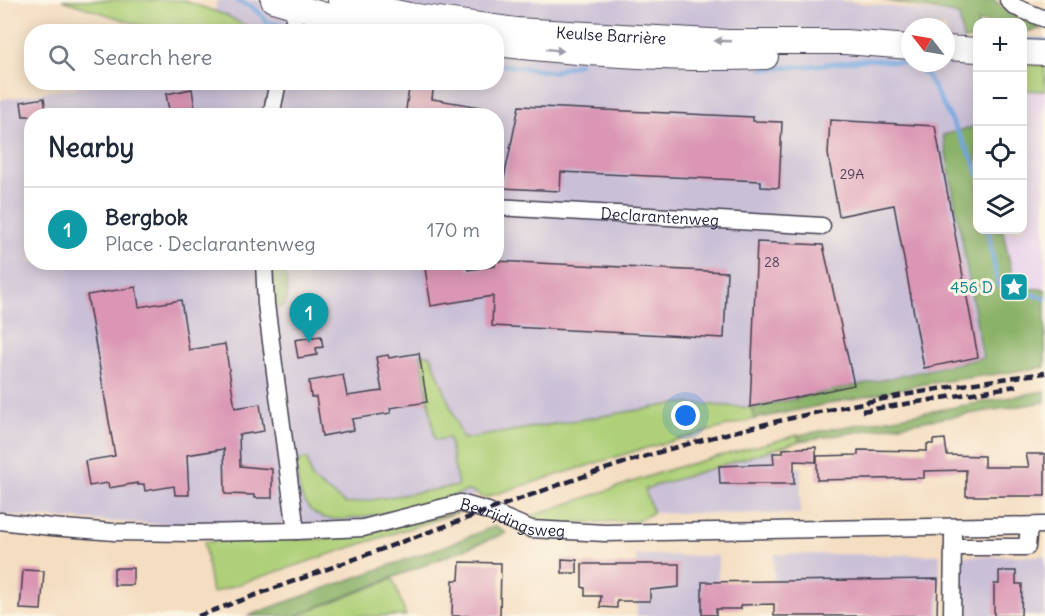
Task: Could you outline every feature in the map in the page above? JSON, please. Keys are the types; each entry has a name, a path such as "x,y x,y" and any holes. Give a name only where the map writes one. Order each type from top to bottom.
{"main road":[{"path":"273,0 370,24"},
{"name":"Keulse Barrière","path":"340,0 409,15 473,24"},
{"name":"Keulse Barrière","path":"504,28 728,42 845,42 898,46"},
{"name":"Keulse Barrière","path":"504,45 564,51 728,59 850,52 898,46"},
{"path":"1027,52 1045,53"}],"street":[{"path":"1008,0 1022,11 1045,19"},
{"path":"293,24 297,7"},
{"path":"273,108 276,90"},
{"name":"Declarantenweg","path":"504,207 822,226"},
{"path":"264,270 266,304 296,531"},
{"name":"Bevrijdingsweg","path":"0,521 114,532 296,531 363,528 460,503 488,511 531,529 605,533 1037,526 1027,547 953,547"},
{"path":"952,616 953,527"}],"shaded area":[{"path":"217,0 836,0 959,15 973,85 973,127 943,136 983,358 753,408 681,403 518,486 363,522 206,527 0,515 0,100 58,90 504,90 504,24 213,24"},
{"path":"1027,90 1045,91 1045,289 1015,288 1004,234 1027,234"},
{"path":"774,449 777,450 778,468 801,467 800,514 653,513 645,489"},
{"path":"774,554 940,555 939,616 774,616"},
{"path":"636,555 718,556 718,616 637,616"},
{"path":"961,556 1045,556 1045,616 960,616"}],"green space":[{"path":"62,0 182,0 228,16 242,24 136,24"},
{"path":"883,0 995,0 1008,13 1018,18 973,18 973,39 963,40 959,15"},
{"path":"1027,22 1041,29 1027,31"},
{"path":"1027,64 1045,65 1045,91 1027,90"},
{"path":"973,127 973,234 1004,234 1015,288 1045,289 1045,367 925,384 754,419 753,408 983,358 943,135"},
{"path":"267,270 284,270 286,302 283,307 277,308 269,304"},
{"path":"421,354 431,356 463,439 681,403 753,408 754,419 635,451 483,498 474,492 467,491 371,516 333,519 314,513 301,494 296,461 307,459 312,479 346,504 458,486 449,438 435,440"},
{"path":"1045,391 1045,402 800,441 798,435"},
{"path":"798,435 800,441 645,489 653,513 636,521 548,523 525,518 671,469"},
{"path":"462,511 212,593 204,542 347,537"},
{"path":"495,526 506,533 295,616 247,616 450,544"},
{"path":"393,579 406,616 295,616"}],"building":[{"path":"192,90 195,108 169,108 166,94"},
{"path":"409,90 433,90 432,99 487,108 406,108"},
{"path":"44,98 46,108 24,108 23,116 21,102"},
{"path":"519,106 753,117 753,121 782,122 779,188 761,187 761,181 561,172 560,191 504,188"},
{"path":"830,120 935,126 978,357 924,368 894,205 839,216 828,154"},
{"path":"757,242 823,245 854,385 750,407"},
{"path":"504,261 727,272 724,338 492,326 493,296 431,306 425,270 504,270"},
{"path":"136,287 139,307 181,300 189,350 225,344 235,408 260,404 264,431 239,435 240,466 272,469 272,498 225,494 224,449 187,455 189,495 175,495 174,486 145,491 144,484 138,485 138,483 109,488 108,483 89,486 85,461 115,456 87,295"},
{"path":"321,336 323,347 316,348 317,355 298,358 295,340"},
{"path":"419,353 427,402 390,408 391,413 352,419 354,430 322,436 316,397 311,397 309,381 343,375 347,396 382,391 376,357 388,355 389,358"},
{"path":"945,439 947,455 984,456 984,467 1029,467 1026,454 1045,454 1045,496 966,496 966,470 924,471 924,478 817,480 817,456 858,455 858,450 927,451 927,444 933,444 933,440"},
{"path":"816,447 816,462 794,461 794,484 720,484 719,466 774,464 773,453 783,453 783,449"},
{"path":"562,559 577,560 577,573 562,573"},
{"path":"460,562 501,563 500,616 452,616 453,580 459,580"},
{"path":"582,564 679,564 679,587 650,590 650,601 617,601 617,608 600,607 601,596 585,596 585,588 582,587"},
{"path":"114,568 133,568 133,585 114,585"},
{"path":"23,570 44,571 41,610 20,609"},
{"path":"999,571 1016,571 1016,584 1022,584 1021,616 994,616 994,584 999,584"},
{"path":"938,579 937,616 774,616 774,604 741,605 741,609 716,609 716,615 702,615 702,582"}],"waterway":[{"path":"236,0 254,9 267,23 275,24"},
{"path":"1027,40 1045,41"},
{"path":"763,69 869,59 915,64 928,77 973,160"},
{"path":"504,65 552,72 580,63"},
{"path":"989,234 998,286 1045,298"}],"railway":[{"path":"198,616 537,493 663,451 758,426 853,405 949,387 1045,373"},
{"path":"862,411 1016,386"}],"place":[{"name":"456 D","path":"1014,287"},
{"name":"Bergbok","path":"309,343"}]}
